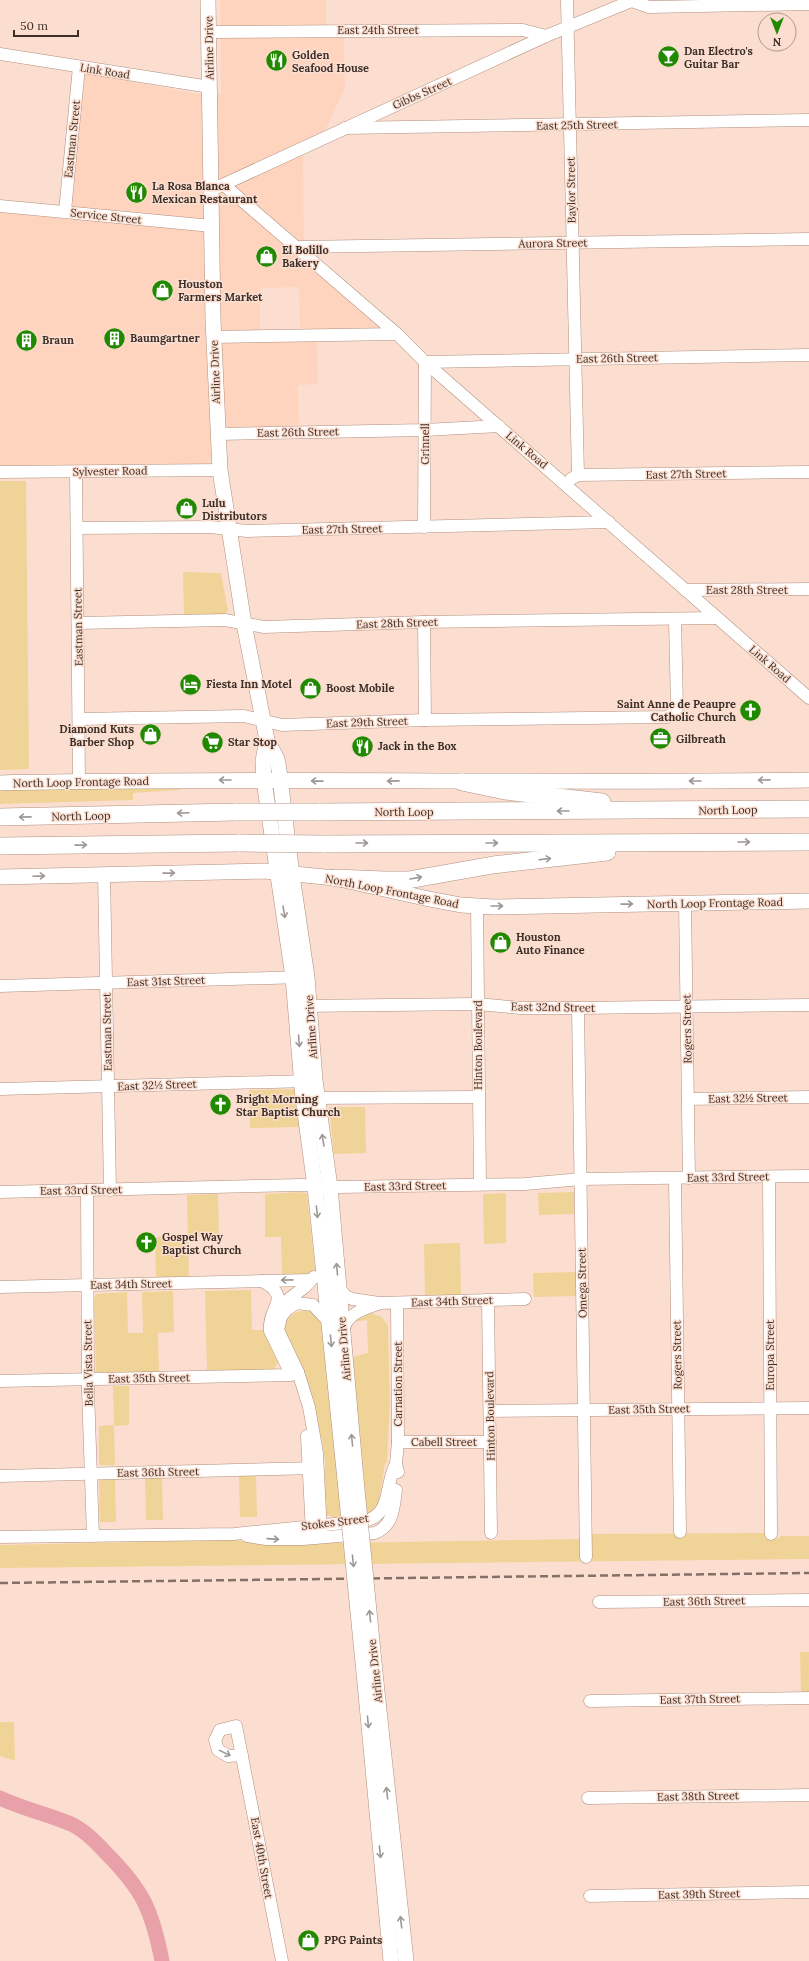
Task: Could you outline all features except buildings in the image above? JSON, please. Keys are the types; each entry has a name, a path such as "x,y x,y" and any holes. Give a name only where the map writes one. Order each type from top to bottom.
{"highway":[{"path":"462,782 505,791 686,811"},
{"name":"North Loop","path":"0,817 236,812 686,811 809,809"},
{"path":"335,878 408,880 493,865 706,842"},
{"path":"0,846 240,843 809,842"}],"main road":[{"name":"Airline Drive","path":"208,0 210,87 218,187 212,226 214,337 220,470 244,624 267,740 277,759 280,781 285,874"},
{"name":"Airline Drive","path":"267,740 263,761 264,781 285,874 300,977 310,1098 338,1288 351,1480 371,1683 391,1961"},
{"name":"North Loop Frontage Road","path":"0,783 809,780"},
{"name":"North Loop Frontage Road","path":"0,877 264,872 335,878 429,899 477,906 809,901"},
{"name":"Airline Drive","path":"322,1187 323,1267 329,1322 351,1480"},
{"name":"Airline Drive","path":"371,1683 406,1961"}],"street":[{"name":"Baylor Street","path":"567,0 578,475"},
{"name":"Gibbs Street","path":"218,187 546,36 633,1"},
{"path":"633,1 649,7 809,4"},
{"name":"East 24th Street","path":"209,32 523,30 546,36"},
{"name":"Link Road","path":"0,54 210,87"},
{"name":"Eastman Street","path":"65,212 79,67"},
{"name":"East 25th Street","path":"345,128 809,120"},
{"path":"242,177 242,196 245,203"},
{"name":"Link Road","path":"218,187 245,203 297,247 397,334 425,362 809,698"},
{"name":"Service Street","path":"0,206 212,226"},
{"name":"Aurora Street","path":"297,247 809,239"},
{"path":"214,337 397,334"},
{"name":"East 26th Street","path":"425,362 809,355"},
{"name":"Grinnell","path":"424,527 425,362"},
{"name":"East 26th Street","path":"218,434 425,430 499,426"},
{"name":"Sylvester Road","path":"0,472 220,470"},
{"name":"Eastman Street","path":"76,472 80,782"},
{"name":"East 27th Street","path":"578,475 809,472"},
{"path":"565,483 578,475"},
{"name":"East 27th Street","path":"76,528 210,527 247,531 608,522"},
{"name":"East 28th Street","path":"685,590 809,589"},
{"name":"East 28th Street","path":"78,623 225,620 264,627 424,622 716,618"},
{"name":"East 29th Street","path":"79,719 244,716 282,725 425,720 670,716 677,708 675,619"},
{"path":"424,622 425,720"},
{"name":"Eastman Street","path":"104,874 110,1190"},
{"name":"Rogers Street","path":"685,904 689,1178"},
{"name":"Hinton Boulevard","path":"477,906 480,1184"},
{"name":"East 31st Street","path":"0,986 300,977"},
{"name":"East 32nd Street","path":"303,1006 478,1004 521,1008 578,1008 809,1005"},
{"name":"Omega Street","path":"578,1008 586,1557"},
{"name":"East 32½ Street","path":"0,1089 308,1081"},
{"path":"310,1098 478,1097"},
{"name":"East 32½ Street","path":"688,1099 809,1097"},
{"name":"Europa Street","path":"769,1176 771,1534"},
{"name":"East 33rd Street","path":"0,1192 301,1185 322,1187 525,1184 581,1179 675,1179 809,1176"},
{"name":"Rogers Street","path":"675,1179 680,1532"},
{"name":"Bella Vista Street","path":"87,1190 86,1285 90,1474 94,1536"},
{"path":"275,1309 305,1287 323,1267"},
{"name":"East 34th Street","path":"0,1287 311,1280"},
{"path":"262,1281 272,1287 276,1292 278,1302 275,1309"},
{"name":"East 34th Street","path":"338,1288 346,1296 352,1299 379,1304 525,1299"},
{"name":"Hinton Boulevard","path":"488,1300 491,1533"},
{"name":"Airline Drive","path":"317,1538 315,1525 313,1468 315,1437 310,1414 278,1330 281,1318 287,1309 297,1303 313,1305 329,1322"},
{"name":"Carnation Street","path":"396,1464 398,1442 397,1303"},
{"name":"East 34th Street","path":"342,1335 344,1324 347,1320 358,1312 379,1304"},
{"name":"Airline Drive","path":"275,1309 270,1331 294,1374"},
{"name":"East 35th Street","path":"0,1381 294,1374"},
{"name":"East 35th Street","path":"490,1411 809,1408"},
{"name":"Cabell Street","path":"398,1442 490,1442"},
{"name":"Stokes Street","path":"0,1537 234,1534 364,1521 380,1513 386,1505 390,1474 396,1464"},
{"name":"Stokes Street","path":"234,1534 266,1539 317,1538 379,1532 387,1525 394,1503 399,1472 396,1464"},
{"name":"East 36th Street","path":"0,1476 313,1468"},
{"name":"East 36th Street","path":"599,1602 809,1600"},
{"name":"East 37th Street","path":"590,1700 809,1698"},
{"name":"East 40th Street","path":"242,1755 228,1756 218,1750 215,1740 220,1730 236,1726 242,1755 282,1961"},
{"name":"East 38th Street","path":"588,1798 809,1795"},
{"name":"East 39th Street","path":"590,1896 809,1892"}],"shaded area":[{"path":"220,0 326,0 326,27 344,35 345,88 323,135 303,145 304,260 383,330 300,332 299,287 260,288 260,340 317,339 318,384 298,385 299,429 229,429 207,464 0,466 0,212 71,220 85,73 198,94 221,94"},
{"path":"0,481 26,481 29,769 0,770"},
{"path":"183,572 221,573 228,611 223,615 184,616"},
{"path":"125,787 181,788 179,790 133,793 133,800 0,804 0,790"},
{"path":"296,1089 300,1127 250,1128 249,1090"},
{"path":"329,1107 365,1107 366,1153 334,1154"},
{"path":"302,1192 307,1194 315,1269 308,1275 282,1275 281,1237 265,1237 265,1194"},
{"path":"574,1192 574,1214 539,1215 538,1193"},
{"path":"506,1193 506,1243 484,1244 483,1194"},
{"path":"218,1194 219,1236 188,1237 187,1195"},
{"path":"155,1237 188,1237 189,1279 156,1280"},
{"path":"460,1243 461,1295 425,1296 424,1244"},
{"path":"577,1272 578,1296 534,1297 533,1273"},
{"path":"251,1290 252,1330 266,1330 279,1359 274,1370 207,1372 205,1291"},
{"path":"173,1291 174,1332 158,1333 159,1373 96,1372 94,1299 96,1294 127,1292 128,1333 143,1333 142,1292"},
{"path":"311,1311 321,1319 338,1481 362,1480 364,1478 352,1357 368,1353 367,1320 353,1322 355,1319 371,1313 382,1317 388,1326 390,1401 387,1463 385,1463 379,1500 382,1502 371,1515 336,1518 325,1514 325,1462 322,1439 319,1439 284,1334 285,1322 294,1313"},
{"path":"113,1386 129,1386 129,1425 114,1426 115,1465 99,1465 99,1426 114,1425"},
{"path":"239,1476 256,1476 257,1517 240,1517"},
{"path":"145,1478 162,1478 163,1520 146,1520"},
{"path":"115,1479 116,1522 100,1522 99,1480"},
{"path":"768,1533 769,1538 780,1538 780,1536 809,1536 809,1559 0,1568 0,1545 232,1540 274,1544 582,1539 582,1557 592,1557 592,1534"},
{"path":"800,1652 809,1652 809,1695 801,1695"},
{"path":"0,1722 14,1722 15,1761 0,1756"}],"waterway":[{"path":"0,1798 71,1824 99,1845 129,1878 144,1902 150,1914 162,1961"}],"railway":[{"path":"0,1583 809,1573"}],"place":[{"name":"Dan Electro's Guitar Bar","path":"668,57"},
{"name":"Golden Seafood House","path":"276,61"},
{"name":"La Rosa Blanca Mexican Restaurant","path":"136,192"},
{"name":"El Bolillo Bakery","path":"267,256"},
{"name":"Houston Farmers Market","path":"162,290"},
{"name":"Baumgartner","path":"114,338"},
{"name":"Braun","path":"27,340"},
{"name":"Lulu Distributors","path":"186,509"},
{"name":"Fiesta Inn Motel","path":"191,684"},
{"name":"Boost Mobile","path":"310,688"},
{"name":"Saint Anne de Peaupre Catholic Church","path":"751,710"},
{"name":"Diamond Kuts Barber Shop","path":"150,735"},
{"name":"Gilbreath","path":"660,739"},
{"name":"Star Stop","path":"213,742"},
{"name":"Jack in the Box","path":"362,746"},
{"name":"Houston Auto Finance","path":"501,943"},
{"name":"Bright Morning Star Baptist Church","path":"220,1105"},
{"name":"Gospel Way Baptist Church","path":"147,1243"},
{"name":"PPG Paints","path":"309,1940"}]}
